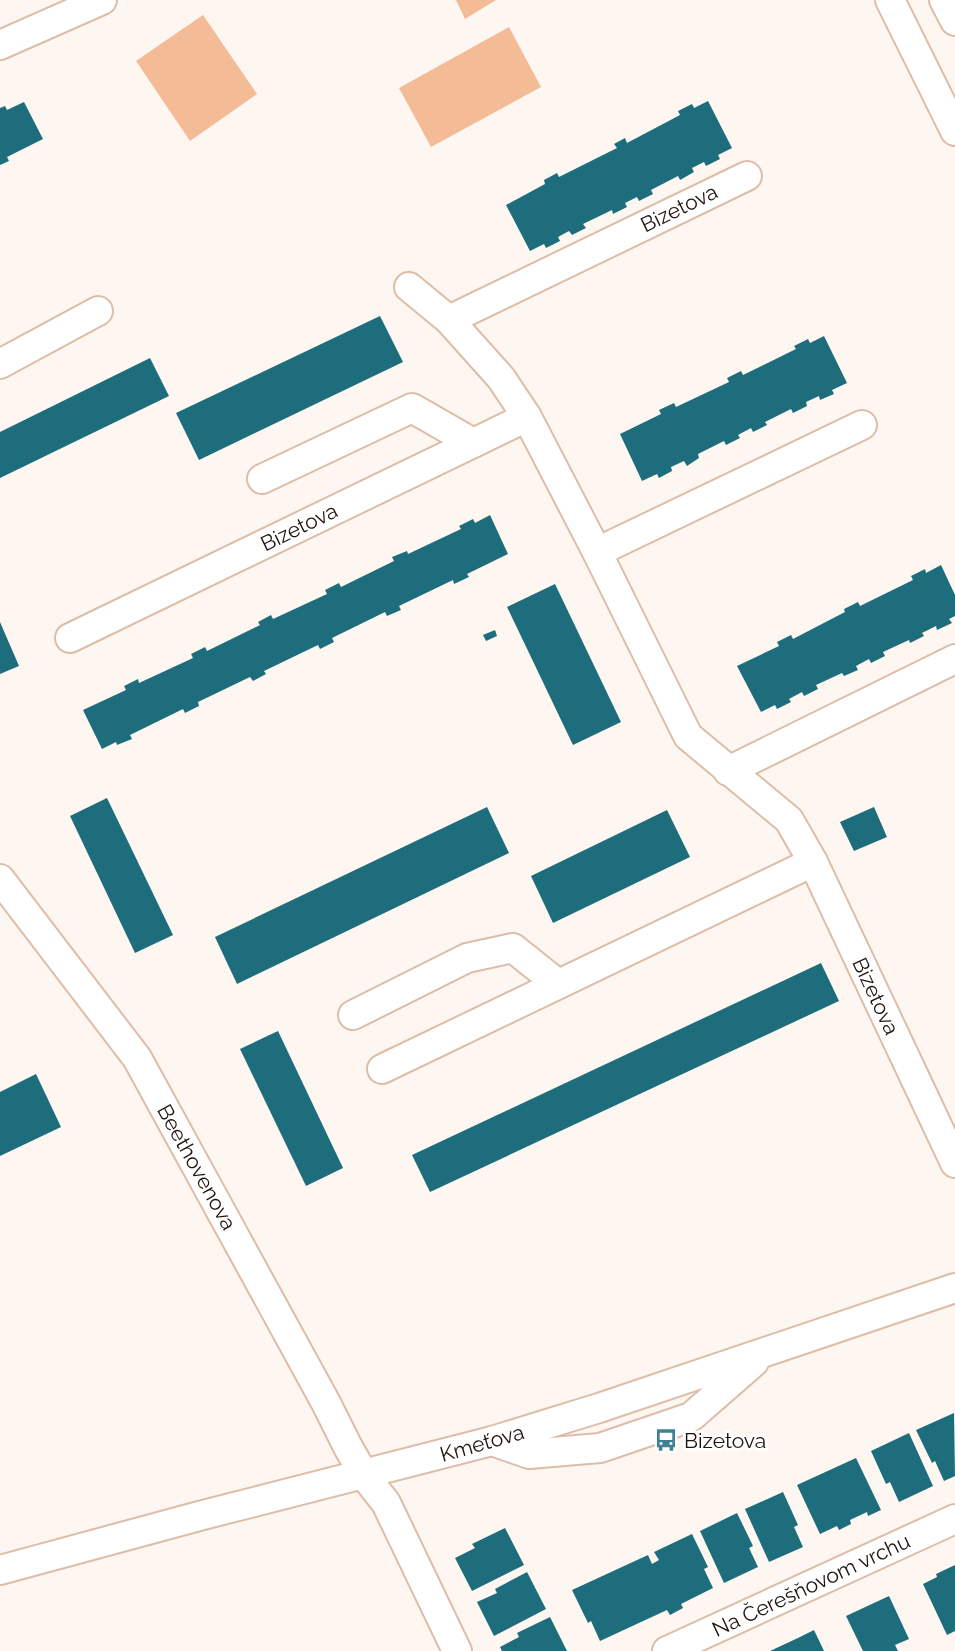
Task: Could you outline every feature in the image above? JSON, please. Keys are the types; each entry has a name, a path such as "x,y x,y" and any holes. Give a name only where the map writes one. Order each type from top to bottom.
{"street":[{"path":"0,45 102,0"},
{"path":"890,0 955,131"},
{"path":"944,0 955,21"},
{"name":"Bizetova","path":"449,320 747,176"},
{"name":"Bizetova","path":"409,287 449,320 501,378 527,417 597,552 687,736 789,820 813,862 955,1163"},
{"path":"0,363 98,311"},
{"path":"262,479 412,408 473,443"},
{"name":"Bizetova","path":"70,638 527,417"},
{"path":"597,552 862,425"},
{"path":"728,771 955,659"},
{"path":"382,1069 813,862"},
{"name":"Beethovenova","path":"0,879 137,1058 364,1475"},
{"path":"353,1016 467,958 513,948 558,984"},
{"name":"Kmeťova","path":"0,1570 492,1441 955,1288"},
{"path":"492,1441 529,1454 600,1448 691,1417 764,1353"},
{"path":"364,1475 386,1503 458,1651"},
{"name":"Na Čerešňovom vrchu","path":"667,1651 955,1518"}],"shaded area":[{"path":"456,0 496,0 465,19"},
{"path":"203,15 257,94 190,141 136,61"},
{"path":"509,27 541,87 431,147 399,88"}],"building":[{"path":"708,101 732,148 718,155 720,159 706,166 704,162 692,168 694,172 680,180 678,176 651,190 653,194 639,201 637,197 625,203 627,207 613,214 612,210 583,224 586,228 572,235 569,231 558,237 560,241 546,248 544,244 530,251 506,205 545,184 544,180 557,173 559,177 617,148 614,144 625,138 627,143 680,115 678,111 692,104 694,108"},
{"path":"24,102 43,139 7,157 9,161 0,165 0,108 5,106 7,110"},
{"path":"380,316 403,362 199,460 176,413"},
{"path":"824,336 847,383 832,390 834,394 820,400 819,396 806,402 807,406 793,413 791,409 765,422 767,425 753,432 751,428 738,435 740,438 726,445 724,441 698,454 699,458 687,466 684,461 671,467 672,471 659,478 657,474 642,481 620,434 661,414 659,410 674,403 676,407 729,382 727,378 741,371 743,375 796,349 794,346 808,339 810,343"},
{"path":"150,358 169,396 0,478 0,432"},
{"path":"490,515 508,554 467,574 469,577 454,584 453,580 399,606 401,610 387,616 385,612 332,638 334,642 320,649 318,645 264,671 266,674 253,681 250,677 198,702 199,706 185,713 183,709 130,735 132,739 117,745 116,742 102,749 83,710 126,690 124,686 138,679 139,683 193,658 191,654 205,647 207,651 260,625 258,622 271,615 273,619 327,594 325,590 339,583 341,587 394,561 392,557 407,551 408,554 461,529 459,526 473,519 475,523"},
{"path":"941,565 955,595 955,616 949,619 952,623 937,630 936,626 922,633 924,636 910,643 909,640 883,652 885,656 871,663 869,659 856,666 858,670 844,676 842,673 816,685 818,689 804,696 802,692 789,699 791,702 777,709 775,705 761,712 737,666 779,646 777,642 791,635 793,639 845,612 844,609 858,602 860,606 913,580 911,576 925,569 926,573"},
{"path":"555,584 621,722 573,745 507,607"},
{"path":"0,622 19,666 0,674"},
{"path":"495,630 497,636 486,641 483,635"},
{"path":"107,798 173,935 135,953 70,816"},
{"path":"487,807 509,853 237,984 215,937"},
{"path":"874,807 887,837 854,851 840,822"},
{"path":"667,810 690,857 553,923 531,876"},
{"path":"821,963 839,1001 430,1192 412,1155"},
{"path":"278,1031 343,1168 306,1186 240,1049"},
{"path":"36,1074 61,1127 0,1156 0,1092"},
{"path":"954,1413 955,1476 944,1481 935,1461 932,1463 916,1430"},
{"path":"909,1433 933,1486 899,1502 890,1482 886,1484 871,1451"},
{"path":"856,1458 881,1510 868,1516 867,1512 850,1520 851,1524 839,1530 837,1526 820,1534 797,1485"},
{"path":"783,1492 798,1525 794,1527 803,1547 769,1562 745,1509"},
{"path":"737,1513 753,1546 749,1548 758,1567 724,1583 700,1531"},
{"path":"505,1528 524,1565 472,1591 455,1558 475,1548 472,1544"},
{"path":"692,1534 708,1567 704,1569 713,1588 681,1604 683,1608 670,1615 667,1610 600,1641 591,1621 588,1623 572,1590 648,1555 652,1564 659,1560 654,1552"},
{"path":"955,1565 955,1631 947,1635 923,1584 937,1577 936,1574"},
{"path":"527,1572 546,1609 494,1636 477,1602 497,1593 495,1589"},
{"path":"889,1596 909,1639 895,1645 898,1651 863,1651 846,1616"},
{"path":"550,1617 567,1651 502,1651 500,1647 519,1637 517,1633"},
{"path":"814,1630 824,1651 770,1651 800,1637"}],"place":[{"name":"Bizetova","path":"666,1440"}]}
